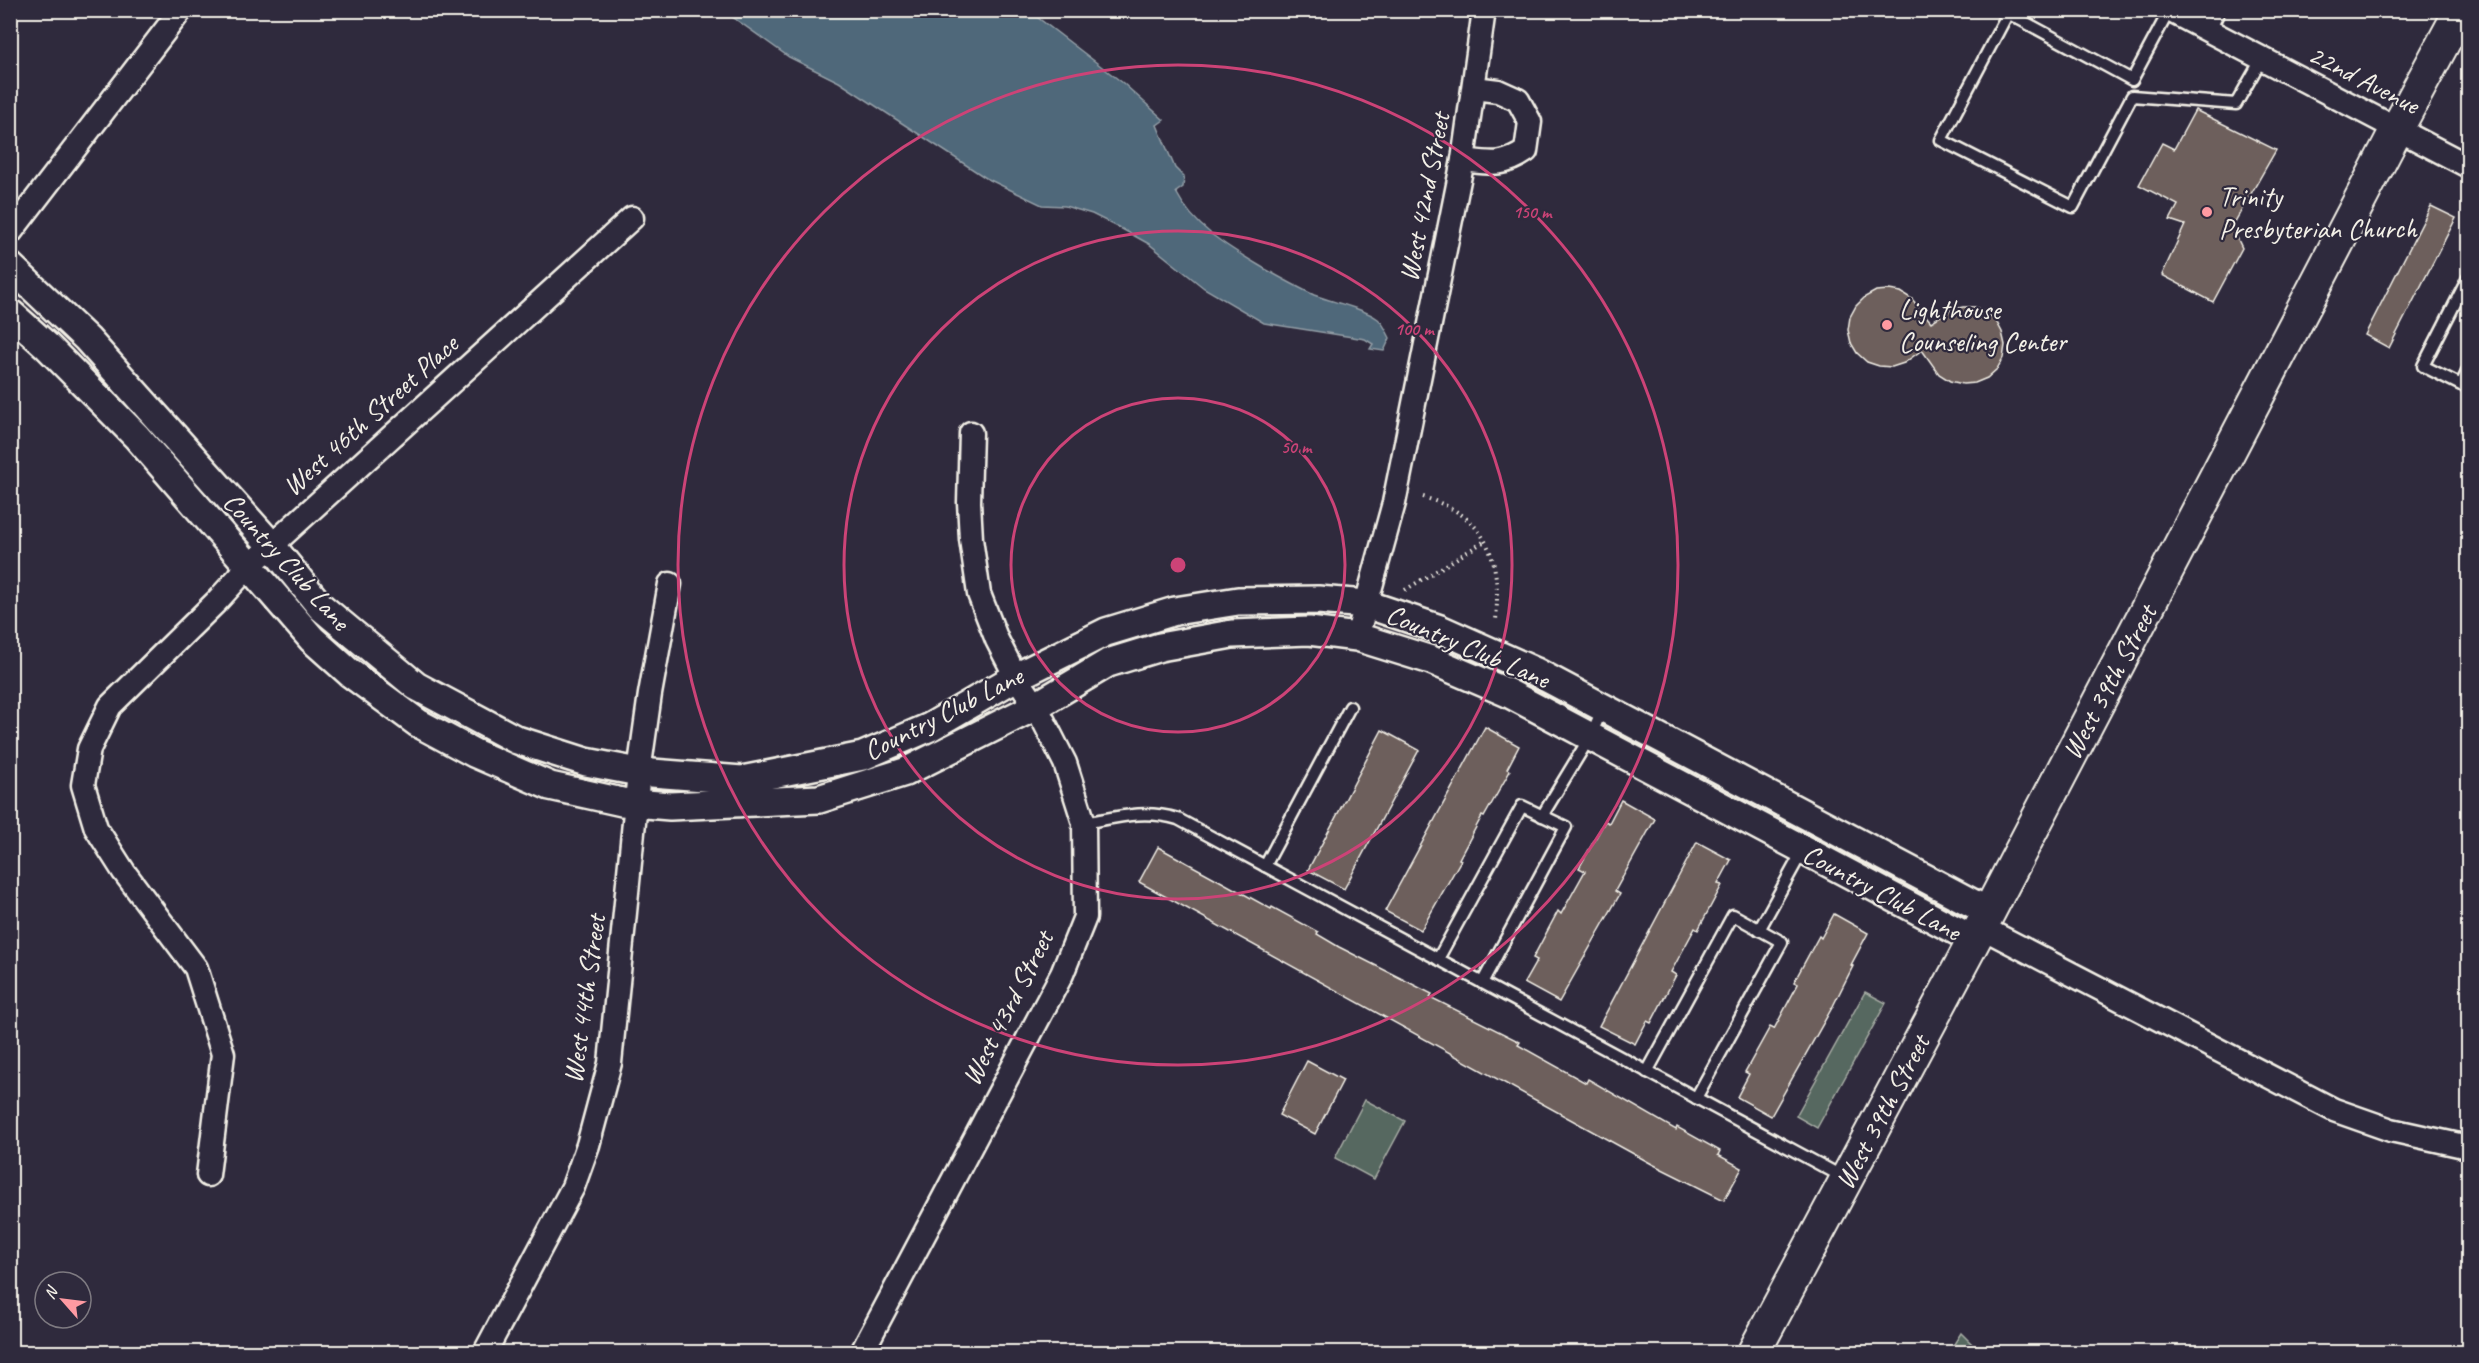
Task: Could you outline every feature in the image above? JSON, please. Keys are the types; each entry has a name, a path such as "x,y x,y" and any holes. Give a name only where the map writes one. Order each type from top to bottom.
{"main road":[{"name":"West 39th Street","path":"1754,1353 1981,926 2461,10"}],"street":[{"path":"10,233 181,10"},
{"name":"West 42nd Street","path":"1357,637 1394,503 1463,160 1484,10"},
{"name":"22nd Avenue","path":"2169,11 2469,166"},
{"path":"1463,160 1492,163 1511,161 1526,151 1530,122 1518,100 1498,91 1474,88"},
{"name":"West 46th Street Place","path":"208,1174 222,1054 196,968 124,872 96,828 83,785 90,749 111,706 248,567 632,218"},
{"name":"Country Club Lane","path":"10,266 87,339 271,545 321,607 416,686 517,740 585,762 639,772 742,780 863,756 930,727 1016,677 1106,632 1175,611 1238,601 1318,600 1366,604 1440,629 1534,671 1603,708 1981,926 2334,1110 2391,1130 2469,1147"},
{"name":"Country Club Lane","path":"10,314 47,346 136,437 312,639 350,673 418,723 474,753 550,786 622,802 670,806 819,799 906,772 1036,706 1108,663 1160,647 1232,634 1309,631 1357,637 1431,660 1508,693 1803,850 1981,926"},
{"name":"West 43rd Street","path":"862,1353 1062,974 1085,917 1084,823 1065,763 1036,706 1016,677 997,640 979,594 971,539 969,502 971,433"},
{"name":"West 44th Street","path":"489,1351 573,1187 588,1145 610,1063 639,772 650,694 670,584"}],"lane":[{"path":"2209,33 2220,10"},
{"path":"2169,11 2132,80 2008,14 1941,140 2073,207 2132,96 2236,104 2261,60"},
{"path":"2469,278 2422,366 2461,385 2469,370"},
{"path":"1265,866 1350,707"},
{"path":"1542,816 1590,737 1603,708"},
{"path":"1438,959 1522,806 1566,828 1482,983"},
{"path":"1084,823 1133,814 1158,813 1178,819 1846,1179"},
{"path":"1759,930 1803,850"},
{"path":"1647,1072 1733,915 1782,942 1696,1098"}],"path":[{"path":"1423,497 1436,501 1467,518 1485,541 1495,562 1496,620"},
{"path":"1405,590 1485,541"}],"green space":[{"path":"1865,992 1886,1003 1817,1128 1796,1116"},
{"path":"1365,1100 1405,1121 1374,1179 1335,1158"},
{"path":"1961,1333 1978,1350 1979,1352 1949,1352"}],"water":[{"path":"724,11 1029,11 1123,83 1164,120 1157,125 1175,168 1184,177 1183,187 1176,192 1193,217 1203,227 1239,253 1295,286 1378,319 1390,338 1384,351 1370,349 1373,344 1365,339 1264,323 1204,288 1149,244 1122,229 1092,214 1065,206 1042,205 986,178 839,82 789,57"}],"building":[{"name":"Trinity Presbyterian Church","path":"2195,110 2276,150 2232,227 2242,248 2213,302 2162,275 2185,225 2170,220 2178,205 2139,185 2162,143 2174,149"},
{"path":"2431,206 2456,218 2389,348 2365,335"},
{"path":"1876,291 1901,292 1912,299 1931,322 1950,310 1963,307 1975,307 1987,313 1996,321 2005,345 2003,358 1997,369 1987,378 1975,383 1963,384 1950,381 1939,374 1922,350 1904,363 1892,367 1867,362 1857,353 1851,343 1848,330 1850,317 1865,297"},
{"path":"1485,727 1519,746 1507,769 1510,771 1484,817 1482,816 1459,859 1461,860 1421,930 1385,911"},
{"path":"1382,730 1419,750 1344,889 1308,870"},
{"path":"1621,800 1655,819 1615,891 1620,894 1559,1002 1524,983 1537,960 1533,958 1558,911 1561,914 1585,871 1579,868 1605,821 1609,823"},
{"path":"1697,842 1731,860 1718,884 1722,885 1698,930 1695,928 1671,972 1676,975 1651,1023 1647,1021 1635,1044 1599,1026"},
{"path":"1158,847 1318,932 1317,934 1339,947 1432,994 1430,997 1520,1042 1518,1045 1586,1083 1588,1079 1676,1130 1677,1127 1720,1151 1718,1155 1742,1168 1724,1200 1652,1164 1139,882"},
{"path":"1834,914 1868,933 1833,1006 1771,1116 1737,1097 1749,1074 1745,1072 1770,1027 1774,1029 1798,984 1794,982"},
{"path":"1307,1061 1343,1080 1315,1134 1279,1115"}],"place":[{"name":"Trinity Presbyterian Church","path":"2207,212"},
{"name":"Lighthouse Counseling Center","path":"1887,325"}]}
